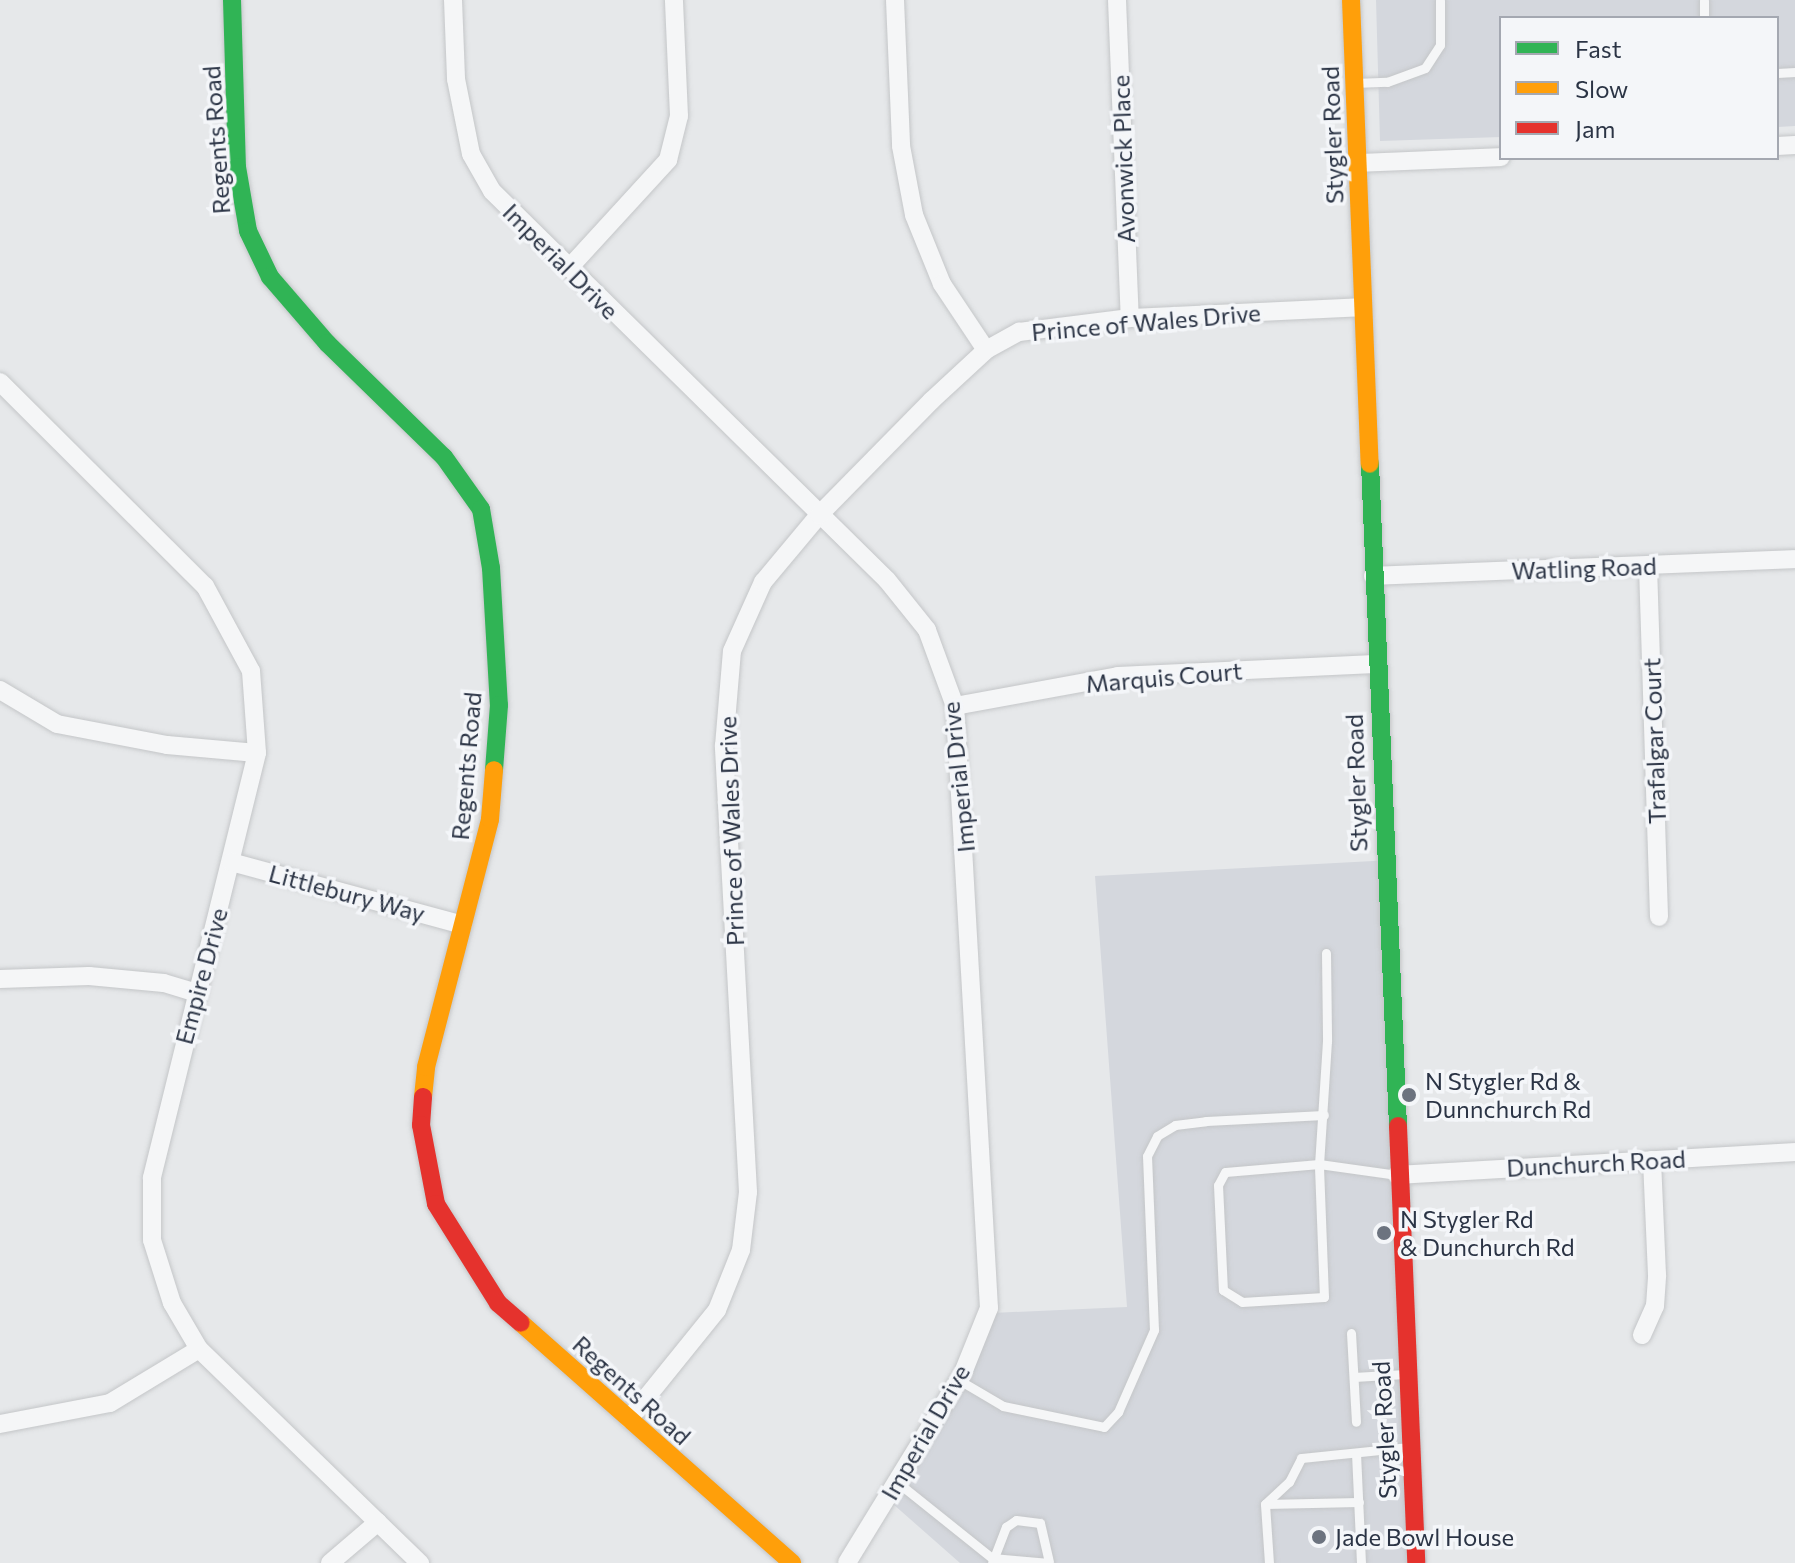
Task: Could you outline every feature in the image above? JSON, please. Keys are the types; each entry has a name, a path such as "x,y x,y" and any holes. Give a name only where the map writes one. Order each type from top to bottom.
{"street":[{"name":"Regents Road","path":"232,0 237,167 248,231 270,277 327,343 444,457 481,509 491,568 499,705 490,819 426,1067 421,1125 436,1204 498,1303 792,1563"},
{"name":"Imperial Drive","path":"453,0 456,79 471,154 492,191 887,580 927,630 955,706 989,1253 989,1308 959,1380 847,1563"},
{"path":"569,268 668,160 679,116 674,0"},
{"path":"895,0 901,146 914,215 942,284 986,350"},
{"name":"Avonwick Place","path":"1117,0 1130,318"},
{"name":"Stygler Road","path":"1351,0 1375,664 1416,1563"},
{"path":"1358,163 1499,157"},
{"name":"Prince of Wales Drive","path":"629,1419 717,1310 741,1250 748,1192 724,746 732,651 763,582 819,515 986,350 1019,332 1130,318 1362,307"},
{"name":"Empire Drive","path":"0,382 205,586 251,671 257,753 152,1178 152,1240 172,1303 199,1349 420,1563"},
{"name":"Watling Road","path":"1373,576 1795,559"},
{"name":"Trafalgar Court","path":"1648,566 1659,917"},
{"name":"Marquis Court","path":"955,706 1118,676 1375,664"},
{"path":"0,690 57,724 167,745 257,753"},
{"name":"Littlebury Way","path":"231,862 463,925"},
{"path":"0,979 89,976 164,983 196,993"},
{"name":"Dunchurch Road","path":"1397,1175 1795,1152"},
{"path":"1642,1335 1655,1306 1657,1275 1652,1160"},
{"path":"0,1424 110,1403 199,1349"},
{"path":"330,1563 378,1522"}],"lane":[{"path":"1354,83 1387,82 1425,68 1440,45 1440,0"},
{"path":"1326,953 1324,1115 1319,1164 1324,1297 1232,1299 1223,1290 1218,1185 1231,1170 1319,1164 1397,1175"},
{"path":"959,1380 1003,1406 1104,1427 1118,1412 1154,1330 1147,1156 1157,1136 1175,1125 1206,1121 1324,1115"},
{"path":"1351,1333 1356,1422"},
{"path":"1354,1377 1405,1374"},
{"path":"1265,1504 1289,1482 1301,1458 1409,1447"},
{"path":"1356,1453 1361,1563"},
{"path":"897,1482 992,1561 1049,1562 1040,1523 1016,1520 1006,1527 992,1561"},
{"path":"1265,1504 1359,1502"},
{"path":"1265,1504 1269,1563"}],"shaded area":[{"path":"1376,0 1795,0 1795,126 1779,127 1779,16 1499,16 1499,137 1380,141"},
{"path":"1392,860 1427,1563 960,1563 893,1504 992,1313 1127,1307 1095,876"}],"traffic: fast":[{"path":"232,0 237,167 248,231 270,277 327,343 444,457 481,509 491,568 499,705 494,770"},
{"path":"1370,464 1398,1126"}],"traffic: slow":[{"path":"1351,0 1370,464"},
{"path":"423,1097 426,1067 490,819 494,770"},
{"path":"521,1323 792,1563"}],"traffic: jam":[{"path":"423,1097 421,1125 436,1204 498,1303 521,1323"},
{"path":"1398,1126 1416,1563"}],"place":[{"name":"N Stygler Rd & Dunnchurch Rd","path":"1409,1095"},
{"name":"N Stygler Rd & Dunchurch Rd","path":"1384,1233"},
{"name":"Jade Bowl House","path":"1319,1537"}]}
